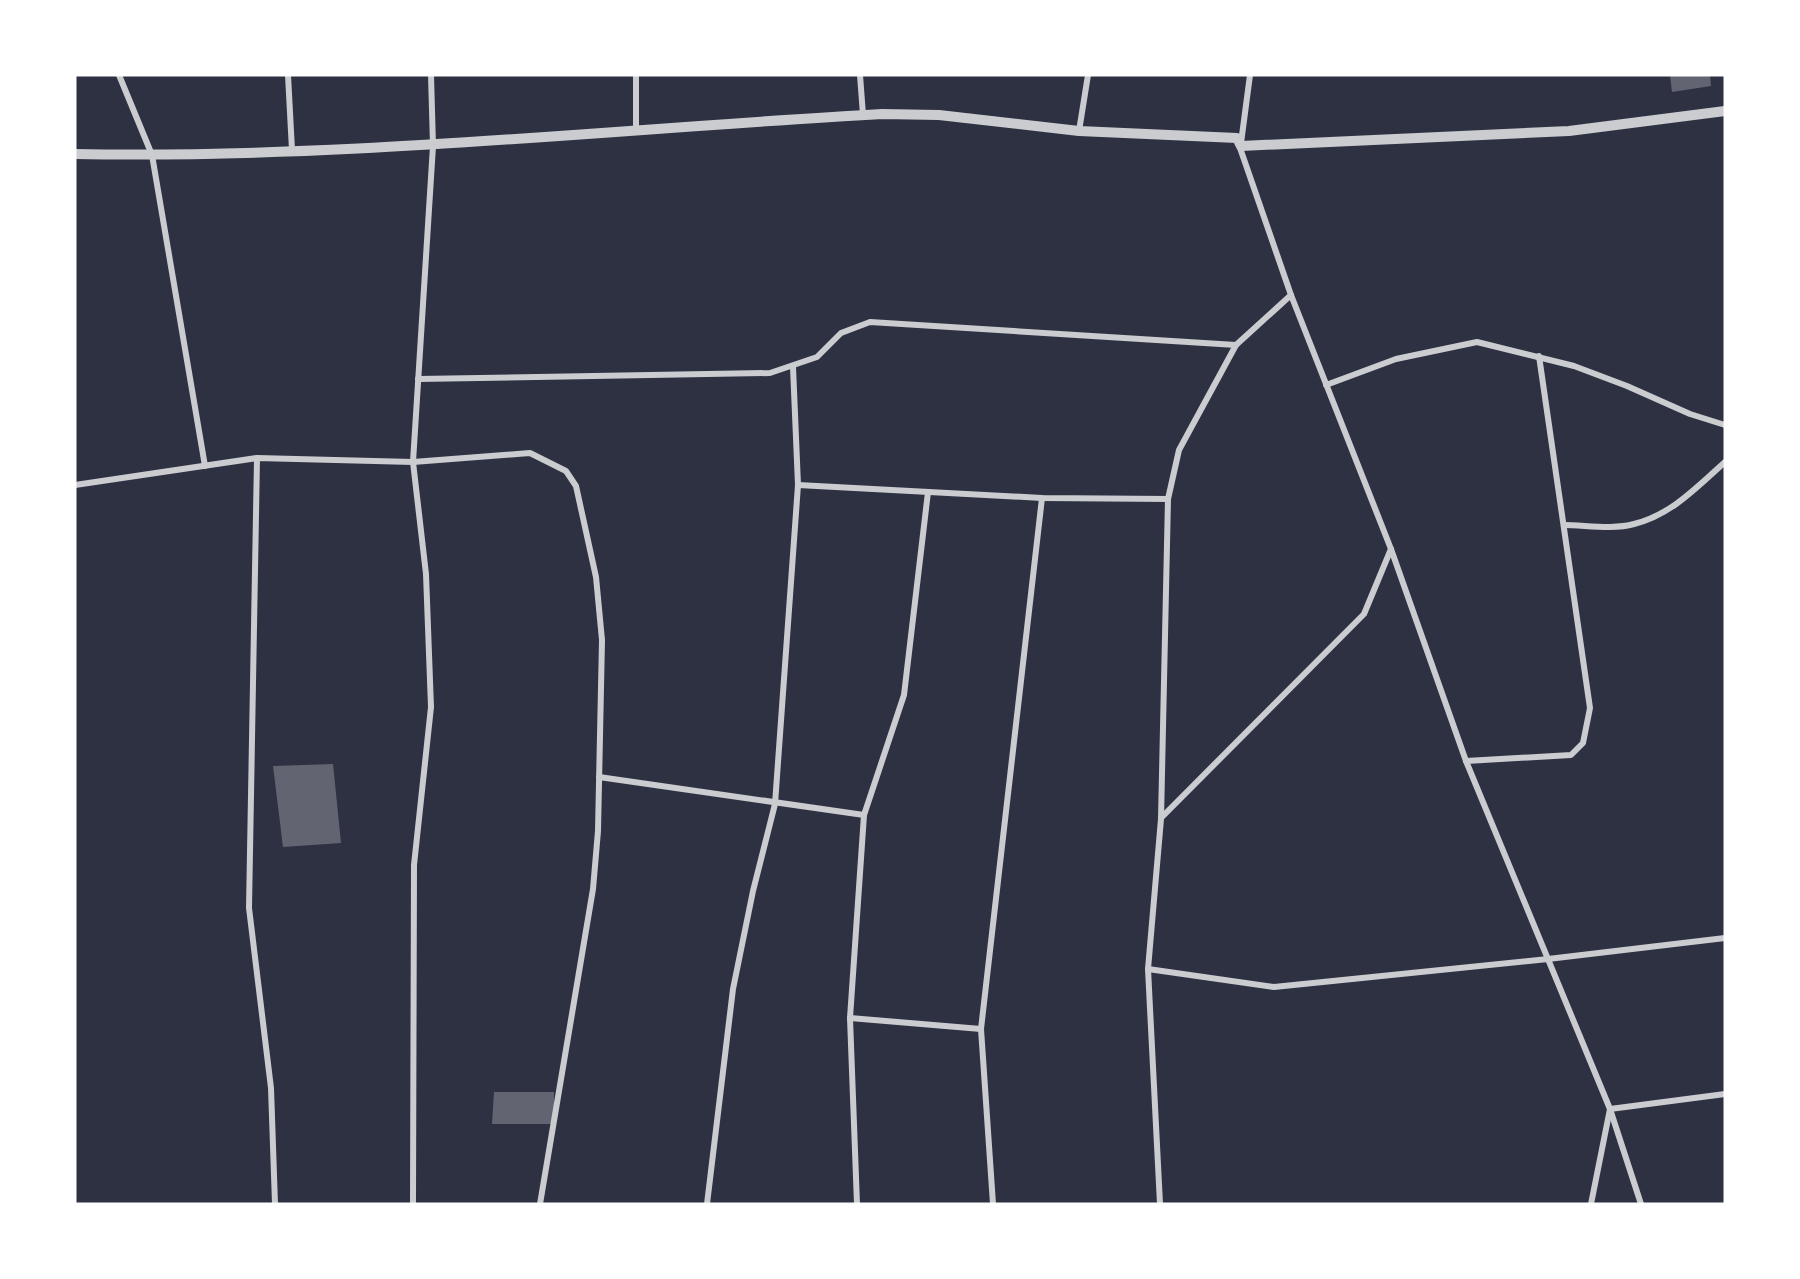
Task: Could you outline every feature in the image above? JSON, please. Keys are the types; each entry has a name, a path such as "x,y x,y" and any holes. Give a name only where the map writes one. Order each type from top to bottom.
{"street":[{"path":"119,75 152,155 205,466"},
{"path":"288,75 292,150"},
{"path":"413,1204 414,865 431,707 426,574 413,462 433,146 431,75"},
{"path":"636,75 636,132"},
{"path":"860,75 863,116"},
{"path":"1079,131 1088,75"},
{"path":"1250,75 1239,142 1291,295 1391,549 1466,761 1610,1109 1641,1204"},
{"path":"75,154 152,155 433,146 863,116 939,115 1079,131 1239,142 1569,131 1725,111"},
{"path":"1160,1204 1148,969 1161,819 1168,499 1179,450 1236,345 1291,295"},
{"path":"418,379 770,373 794,367 817,357 841,333 870,322 1236,345"},
{"path":"1326,385 1396,359 1477,342 1539,356 1627,386 1690,414 1725,425"},
{"path":"1466,761 1571,755 1583,743 1590,708 1539,356"},
{"path":"707,1204 733,989 753,891 775,804 798,485 794,367"},
{"path":"75,485 257,458 413,462 530,453 566,471 576,486 596,577 602,640 598,831 593,889 540,1204"},
{"path":"257,458 249,908 271,1088 275,1204"},
{"path":"1564,525 1632,525 1663,513 1685,498 1725,462"},
{"path":"798,485 1042,498 1168,499"},
{"path":"857,1204 850,1018 864,815 904,694 928,492"},
{"path":"993,1204 981,1029 1042,498"},
{"path":"1161,819 1364,614 1391,549"},
{"path":"599,777 864,815"},
{"path":"1148,969 1242,985 1274,987 1725,938"},
{"path":"850,1018 981,1029"},
{"path":"1610,1109 1725,1094"},
{"path":"1591,1204 1610,1109"}],"building":[{"path":"1670,75 1710,75 1711,86 1672,92"},
{"path":"333,764 341,843 283,847 273,766"},
{"path":"494,1092 554,1092 554,1124 492,1124"}]}
